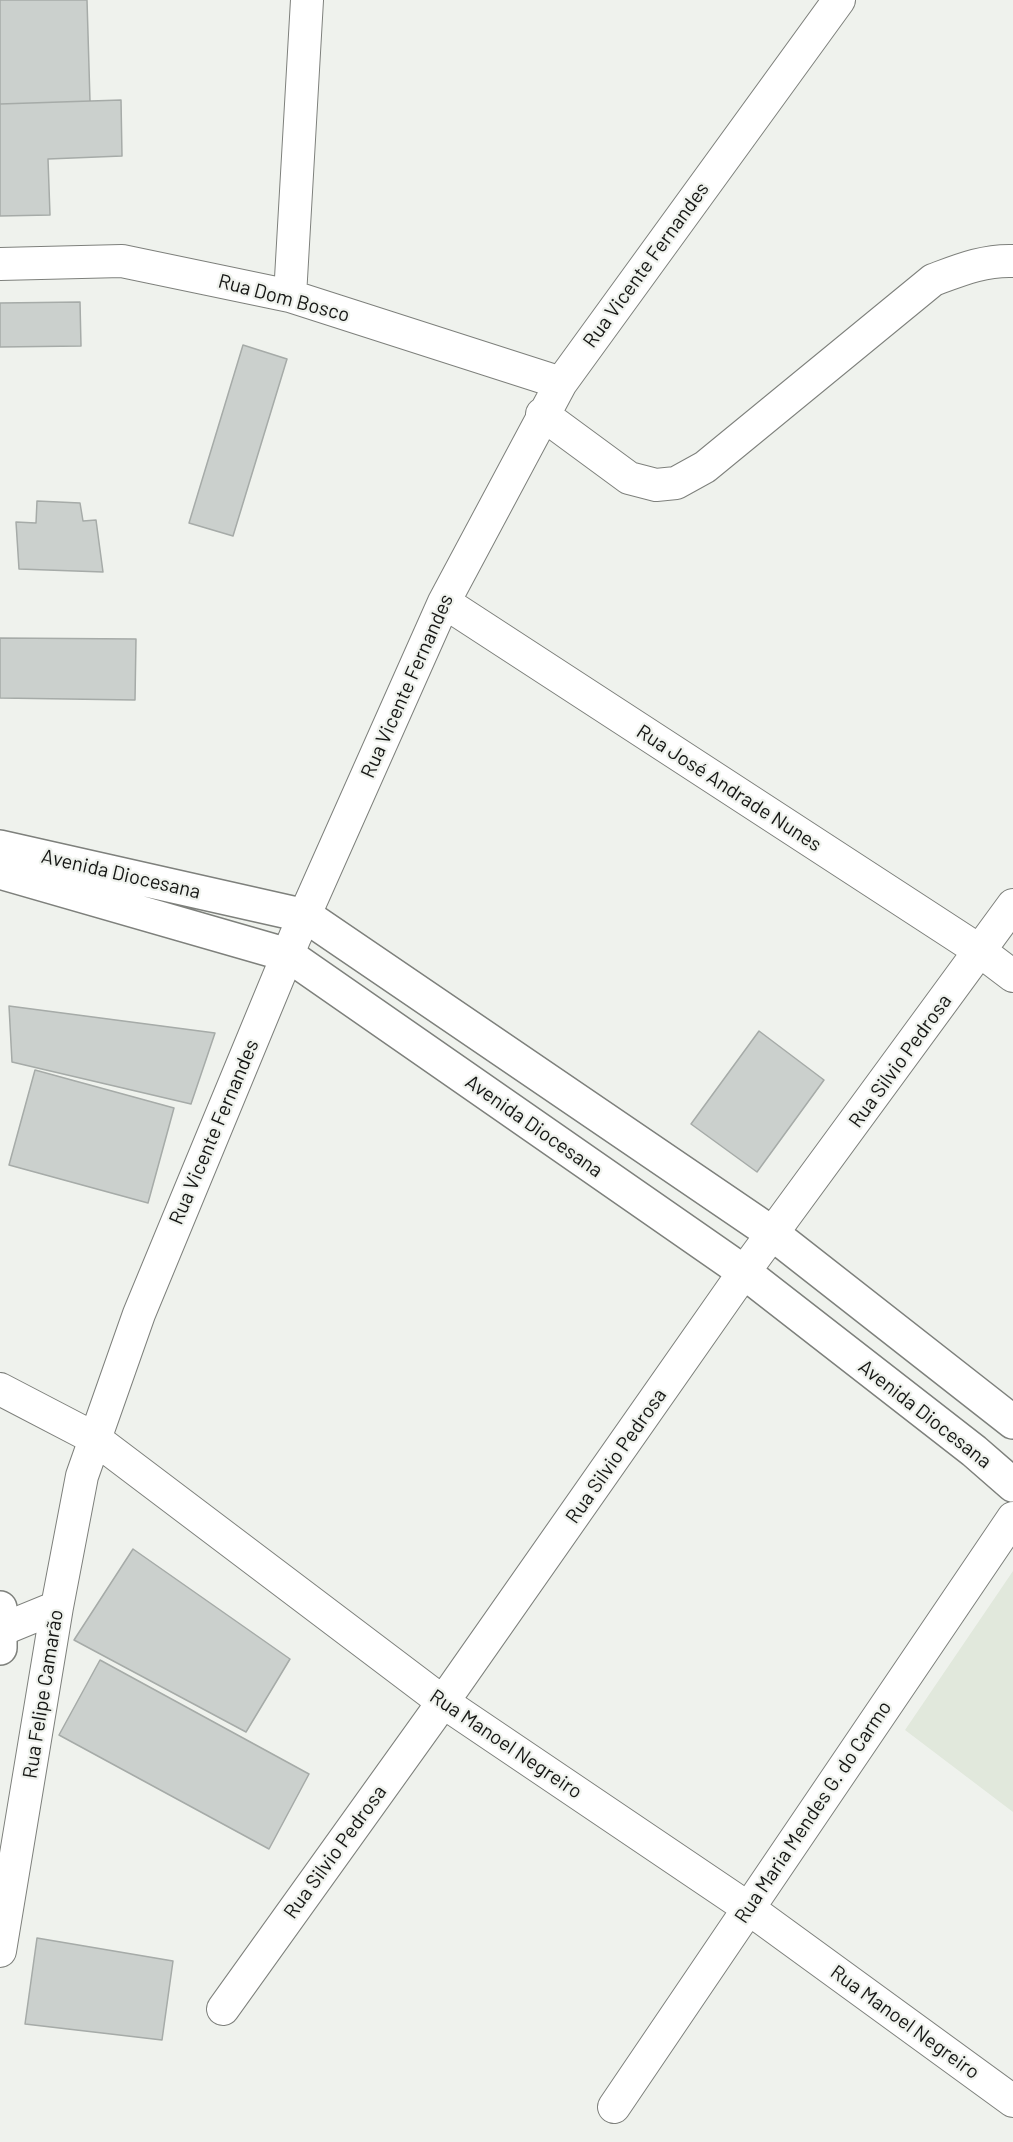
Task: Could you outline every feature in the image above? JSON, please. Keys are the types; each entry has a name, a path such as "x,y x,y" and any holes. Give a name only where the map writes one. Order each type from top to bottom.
{"street":[{"path":"290,296 307,0"},
{"name":"Rua Vicente Fernandes","path":"94,1437 139,1314 288,955 444,602 561,382 832,2"},
{"name":"Rua Dom Bosco","path":"0,264 122,261 290,296 561,382"},
{"path":"542,414 629,478 656,485 676,483 705,467 933,280 970,266 997,261 1013,261"},
{"name":"Rua José Andrade Nunes","path":"444,602 981,951 1013,976"},
{"name":"Avenida Diocesana","path":"0,847 306,916 773,1234 1008,1418"},
{"name":"Avenida Diocesana","path":"0,872 288,955 744,1272 974,1451 1013,1485"},
{"name":"Rua Silvio Pedrosa","path":"223,2009 443,1702 744,1272 1013,905"},
{"name":"Rua Manoel Negreiro","path":"0,1389 94,1437 443,1702 748,1908 1013,2101"},
{"path":"974,1451 1008,1418"},
{"name":"Rua Felipe Camarão","path":"0,1952 57,1608 82,1476 94,1437"},
{"name":"Rua Maria Mendes G. do Carmo","path":"614,2107 1013,1518"},
{"path":"0,1629 57,1608"}],"shaded area":[{"path":"1013,1571 1013,1812 905,1730"}],"building":[{"path":"0,0 87,0 90,101 0,104"},
{"path":"121,100 122,156 48,159 50,215 0,216 0,104"},
{"path":"80,302 81,346 0,347 0,303"},
{"path":"243,345 287,359 233,536 189,523"},
{"path":"37,501 80,503 83,521 96,520 103,572 19,569 16,522 36,523"},
{"path":"0,638 136,639 135,700 0,698"},
{"path":"9,1006 215,1033 191,1104 12,1062"},
{"path":"759,1031 824,1080 757,1172 691,1124"},
{"path":"35,1070 174,1108 148,1203 9,1165"},
{"path":"133,1549 290,1659 246,1732 74,1640"},
{"path":"100,1660 309,1774 269,1849 59,1735"},
{"path":"37,1938 173,1961 162,2040 25,2024"}]}
